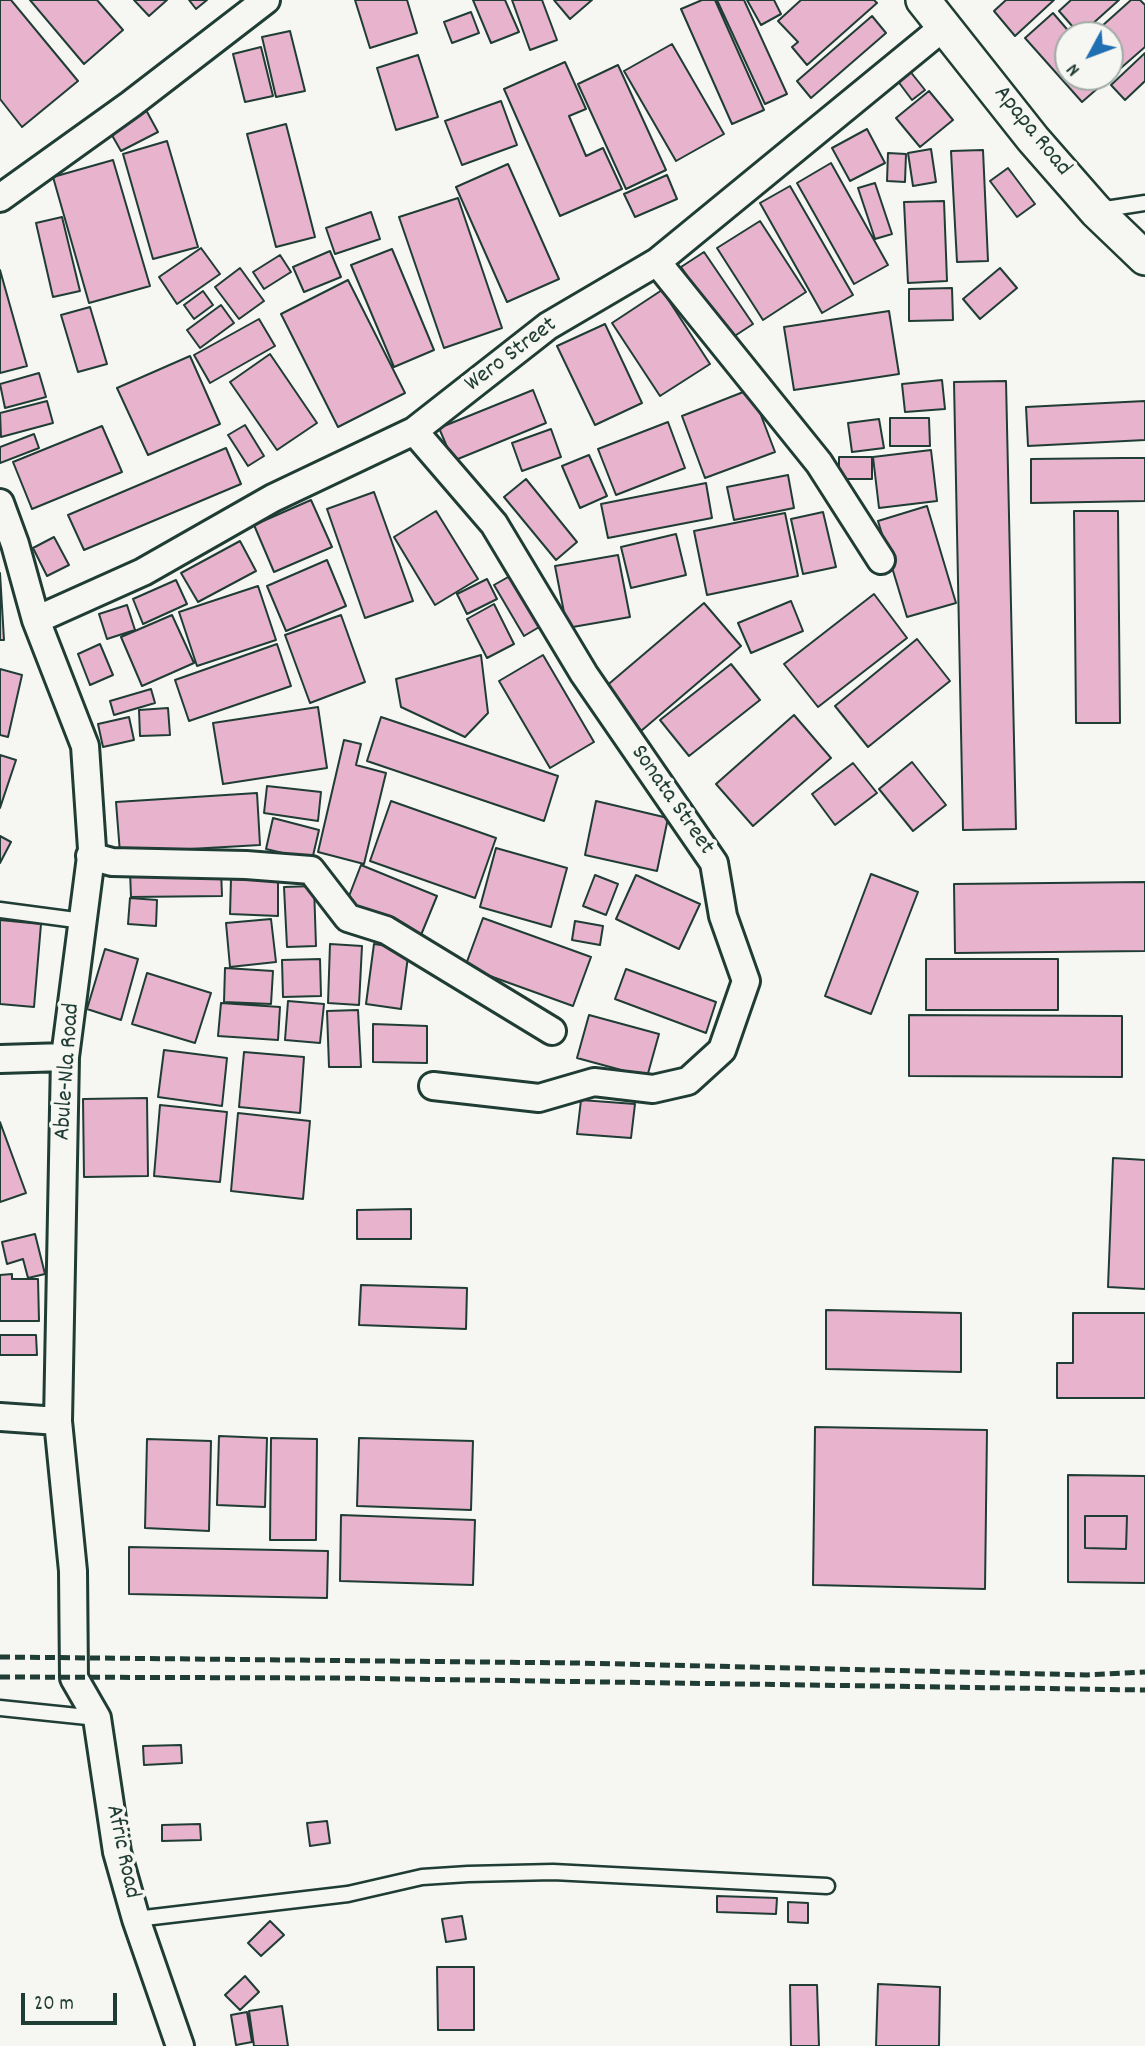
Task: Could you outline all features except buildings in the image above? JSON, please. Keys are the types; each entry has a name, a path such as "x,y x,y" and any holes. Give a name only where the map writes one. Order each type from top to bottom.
{"street":[{"path":"0,198 131,104 266,0"},
{"name":"Apapa Road","path":"923,0 946,25 1033,139 1096,211 1145,258"},
{"name":"Wero Street","path":"36,620 143,572 273,498 414,431 548,326 657,262 946,25"},
{"path":"657,262 818,463 881,559"},
{"name":"Sonata Street","path":"414,431 494,524 584,674 714,863 723,916 746,981 722,1050 688,1081 653,1089 594,1082 539,1098 433,1086"},
{"name":"Abule-Nla Road","path":"0,503 15,544 36,620 85,746 92,849 65,1057 58,1421 74,1571 76,1657"},
{"path":"90,856 112,862 246,865 311,870 348,918 386,930 552,1031"},
{"path":"0,1059 65,1057"},
{"path":"0,1417 58,1421"},
{"name":"Afric Road","path":"76,1657 74,1678 97,1718 117,1852 136,1919 180,2046"}],"lane":[{"path":"1096,211 1145,203"},
{"path":"0,910 83,921"},
{"path":"0,1708 97,1718"},
{"path":"136,1919 348,1894 422,1877 468,1874 553,1872 827,1886"}],"railway":[{"path":"0,1657 578,1663 1087,1675 1145,1672"},
{"path":"0,1677 336,1678 1145,1690"}]}
